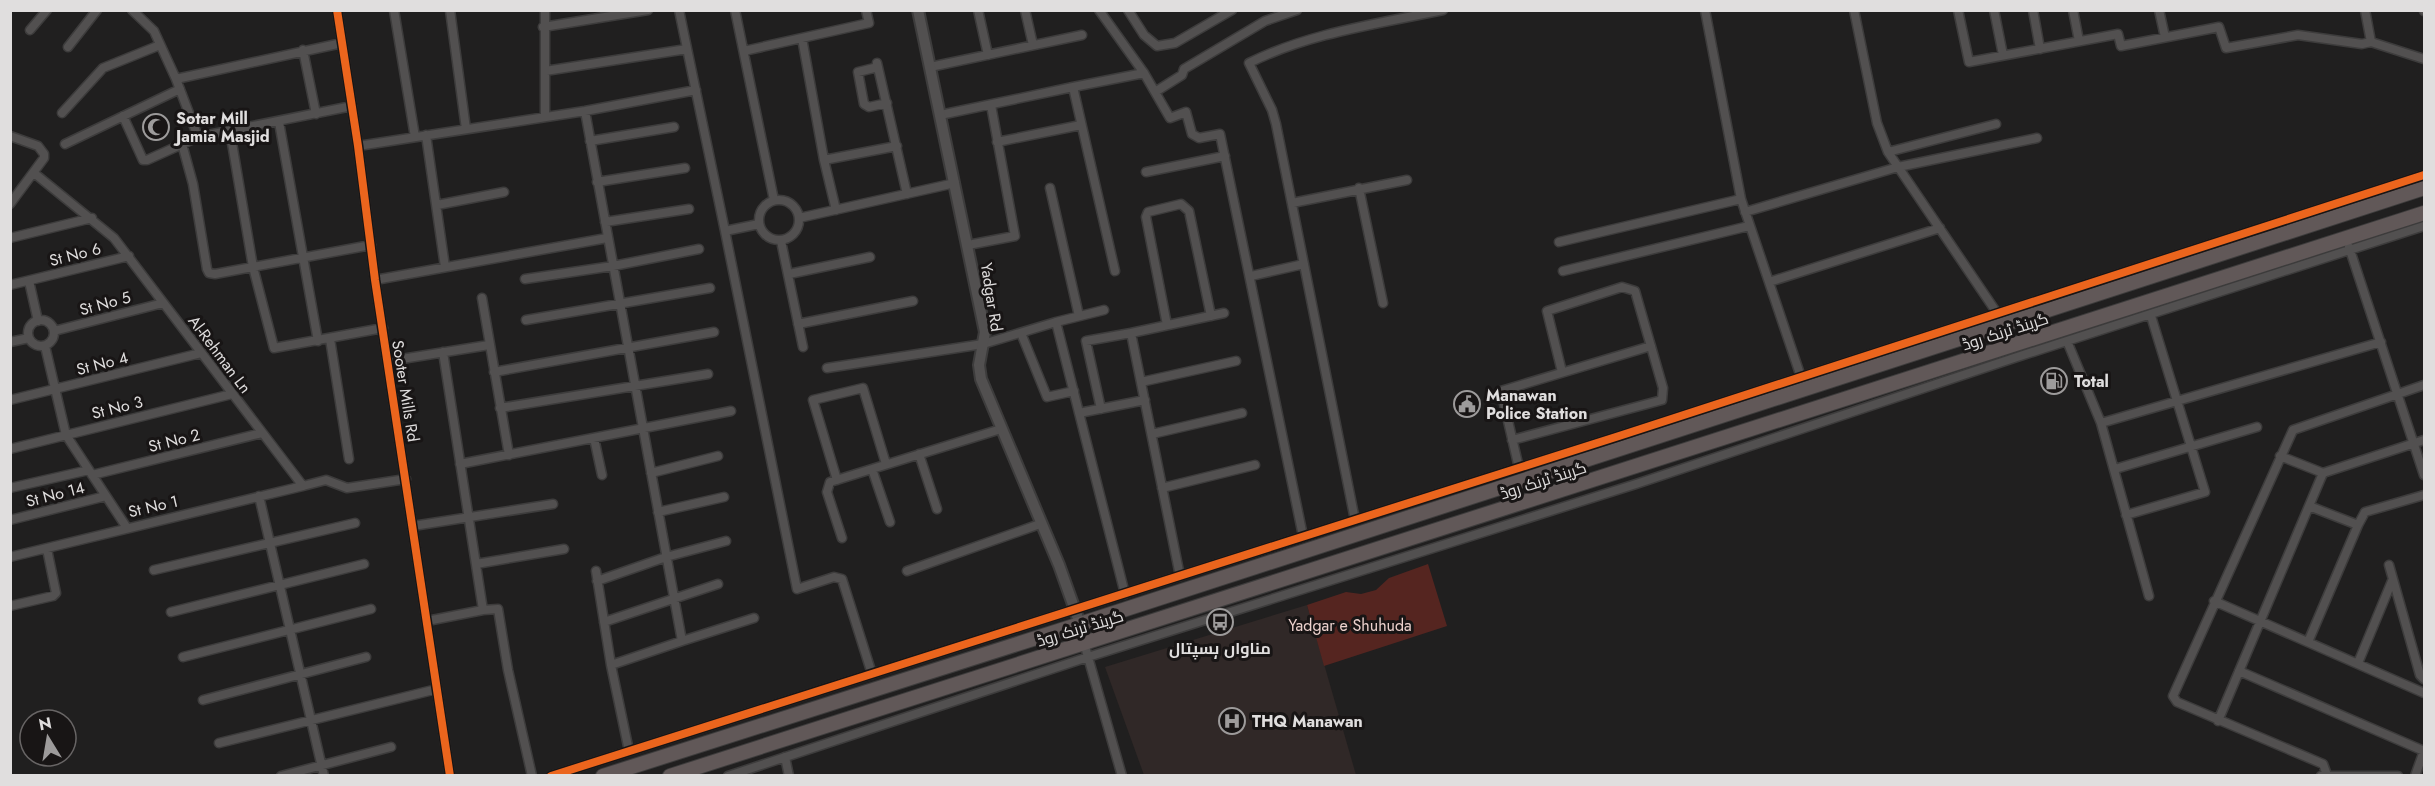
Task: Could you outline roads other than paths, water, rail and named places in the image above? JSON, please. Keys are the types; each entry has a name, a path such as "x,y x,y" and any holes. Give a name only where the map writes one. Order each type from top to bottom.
{"highway":[{"name":"گرینڈ ٹرنک روڈ","path":"603,776 1080,624 2424,188"},
{"name":"گرینڈ ٹرنک روڈ","path":"670,776 1084,643 1176,622 1360,556 1502,510 2060,340 2349,245 2424,213"},
{"path":"1352,536 1360,556"}],"street":[{"path":"30,30 47,10"},
{"path":"68,47 97,10"},
{"path":"132,10 154,31 176,79 198,137"},
{"path":"145,20 150,10"},
{"name":"Sooter Mills Rd","path":"338,10 375,280 450,776"},
{"path":"394,10 415,137"},
{"path":"450,10 466,129"},
{"path":"544,10 546,116"},
{"path":"543,27 648,10"},
{"path":"679,10 797,589 834,577 842,579 872,674"},
{"path":"735,10 774,200"},
{"path":"744,51 869,23 866,10"},
{"name":"Yadgar Rd","path":"918,10 985,332 979,365 981,379 1000,429 1059,565 1080,624"},
{"path":"978,10 988,55"},
{"path":"1025,10 1033,45"},
{"path":"1099,10 1144,73 1170,118 1186,112 1192,134 1199,138 1221,134 1303,536"},
{"path":"1128,10 1144,35 1157,46 1174,43 1222,13 1233,10"},
{"path":"1155,92 1182,75 1184,69 1275,14 1297,10"},
{"path":"1356,520 1272,110 1249,63 1276,49 1312,38 1443,10"},
{"path":"1705,10 1741,199 1801,377"},
{"path":"1854,10 1877,123 1888,152 1997,313"},
{"path":"1958,10 1969,62 2118,34 2121,46 2219,27 2226,48 2298,35 2362,44 2371,42 2424,59"},
{"path":"1994,10 2003,55"},
{"path":"2033,10 2040,49"},
{"path":"2073,10 2079,41"},
{"path":"2159,10 2164,37"},
{"path":"2365,10 2371,42"},
{"path":"930,67 1082,35"},
{"path":"802,38 824,160 836,210"},
{"path":"176,79 342,43"},
{"path":"62,113 103,68 160,45"},
{"path":"545,71 687,49"},
{"path":"303,50 316,114"},
{"path":"887,103 869,106 864,104 858,72 878,65 887,103 897,146 907,194"},
{"path":"940,115 1144,73"},
{"path":"1073,87 1115,271"},
{"path":"65,144 180,89"},
{"path":"358,146 585,111 696,90"},
{"path":"968,245 1015,236 991,105"},
{"path":"123,116 143,159 147,160 198,137 352,106"},
{"path":"585,111 682,641"},
{"path":"279,122 318,341"},
{"path":"1888,152 1996,124"},
{"path":"997,142 1081,125"},
{"path":"590,141 674,127"},
{"path":"230,131 253,267 274,348 383,328"},
{"path":"426,135 445,267"},
{"path":"10,136 41,148 44,159 10,204"},
{"path":"1745,212 1898,167 2037,138"},
{"path":"182,144 193,184 207,268 210,273 215,274 371,245"},
{"path":"824,160 897,146"},
{"path":"1146,172 1225,156"},
{"path":"597,182 685,168"},
{"name":"Al-Rehman Ln","path":"34,173 114,238 303,486"},
{"path":"551,776 1519,468 2424,175"},
{"path":"1292,203 1407,180"},
{"path":"799,218 955,183"},
{"path":"1050,188 1079,316"},
{"path":"1359,188 1383,303"},
{"path":"437,205 504,192"},
{"path":"1559,242 1741,199"},
{"path":"774,200 788,202 797,211 799,218 799,224 793,235 781,240 769,238 759,224 760,212 774,200"},
{"path":"1167,325 1146,217 1148,212 1181,204 1189,211 1211,316"},
{"path":"605,222 689,209"},
{"path":"10,238 92,218"},
{"path":"724,231 759,224"},
{"path":"1563,271 1749,226"},
{"path":"2149,596 2101,423 2060,340 2151,316 2349,245 2424,226"},
{"path":"1769,282 1940,228"},
{"path":"375,280 608,238"},
{"path":"781,240 803,347"},
{"path":"2349,245 2424,475"},
{"path":"525,279 612,266 699,249"},
{"name":"St No 6","path":"10,285 129,256"},
{"path":"789,274 870,257"},
{"path":"1251,276 1304,264"},
{"path":"28,281 38,321"},
{"path":"1512,440 1662,400 1664,392 1637,294 1633,290 1622,287 1547,311 1562,372"},
{"path":"526,320 710,288"},
{"path":"482,298 509,455"},
{"path":"798,324 913,301"},
{"name":"St No 5","path":"54,331 163,303"},
{"path":"827,368 983,344 1104,310"},
{"path":"1101,409 1086,341 1224,314"},
{"path":"2126,515 2205,492 2151,316"},
{"path":"38,321 46,322 54,331 53,339 45,346 34,344 29,338 29,329 38,321"},
{"path":"1056,322 1125,594"},
{"path":"494,372 714,332"},
{"path":"1022,333 1047,398 1074,391"},
{"path":"1131,333 1180,576"},
{"path":"10,342 29,338"},
{"path":"330,339 349,459"},
{"path":"2101,423 2381,342"},
{"path":"389,361 489,345"},
{"path":"45,346 66,435 127,528"},
{"path":"1519,468 1501,392 1651,346"},
{"path":"443,352 483,610"},
{"name":"St No 4","path":"10,400 201,353"},
{"path":"728,776 746,773 785,757 1088,657 1176,622 1507,525 2012,353"},
{"path":"1142,382 1236,361"},
{"path":"500,408 708,374"},
{"path":"2327,775 2323,764 2218,721 2177,702 2173,696 2293,430 2424,385"},
{"path":"837,480 813,400 863,388 886,464"},
{"name":"St No 3","path":"10,449 232,394"},
{"path":"1080,413 1145,400"},
{"path":"460,464 731,411"},
{"path":"1152,434 1242,413"},
{"path":"2115,468 2257,427"},
{"path":"842,538 827,492 830,482 1000,429"},
{"name":"St No 2","path":"10,488 91,473 262,433"},
{"path":"594,438 603,475"},
{"path":"2280,456 2323,472 2424,440"},
{"path":"919,454 937,509"},
{"path":"651,473 718,456"},
{"path":"1162,488 1255,465"},
{"path":"872,469 890,522"},
{"path":"2218,721 2323,472"},
{"path":"303,486 326,480 347,488 406,479"},
{"name":"St No 1","path":"10,557 303,486"},
{"path":"2308,642 2365,512 2424,495"},
{"name":"St No 14","path":"10,520 106,496"},
{"path":"259,496 324,776"},
{"path":"658,512 724,497"},
{"path":"413,526 553,504"},
{"path":"2309,506 2358,525"},
{"path":"1502,510 1507,525"},
{"path":"154,570 354,523"},
{"path":"907,571 1041,524"},
{"path":"597,581 666,557 726,541"},
{"path":"10,606 53,596 56,593 47,549"},
{"path":"476,564 564,549"},
{"path":"171,612 364,564"},
{"path":"2389,566 2420,675 2424,679"},
{"path":"596,571 611,665 629,751"},
{"path":"2358,663 2392,580"},
{"path":"604,622 718,584"},
{"path":"2214,601 2424,691"},
{"path":"183,657 371,609"},
{"path":"427,621 498,609 508,670 532,776"},
{"path":"611,665 754,618"},
{"path":"1084,643 1122,776"},
{"path":"203,700 366,657"},
{"path":"2239,671 2424,751 2415,776"},
{"path":"219,742 437,689"},
{"path":"281,776 390,747"},
{"path":"785,757 789,776"},
{"path":"2321,776 2398,776"}],"place":[{"name":"Sotar Mill Jamia Masjid","path":"156,127"},
{"name":"Total","path":"2054,381"},
{"name":"Manawan Police Station","path":"1467,404"},
{"name":"مناواں ہسپتال","path":"1220,622"},
{"name":"THQ Manawan","path":"1232,721"}],"park label":[{"name":"Yadgar e Shuhuda","path":"1350,625"}]}
